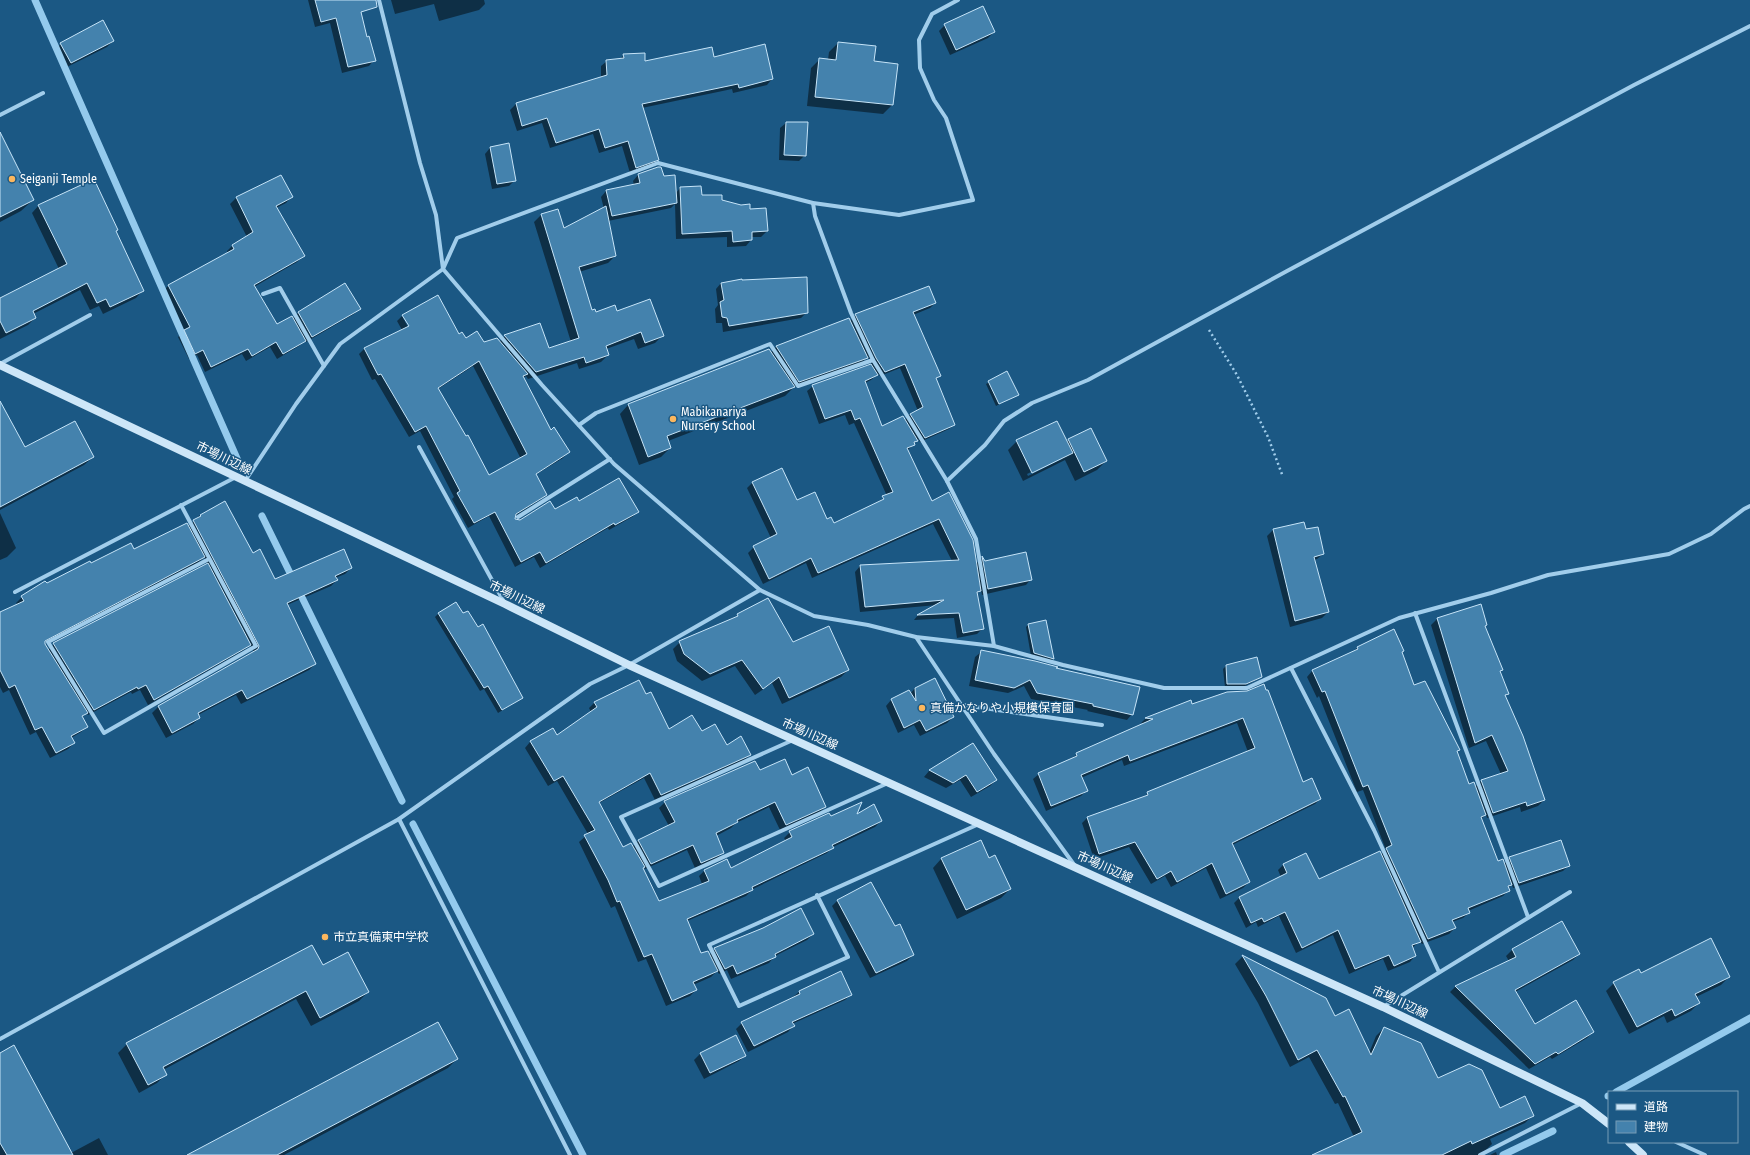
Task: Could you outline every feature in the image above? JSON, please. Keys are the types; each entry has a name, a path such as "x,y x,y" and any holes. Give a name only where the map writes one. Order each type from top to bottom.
{"main road":[{"name":"市場川辺線","path":"0,365 505,604 629,665 1382,1007 1582,1103 1608,1122"},
{"path":"1630,1143 1642,1155"}],"street":[{"path":"379,0 420,163 436,215 442,269 536,379 610,459 760,590 814,616 868,625 916,637 994,646 1063,665 1164,688 1247,688 1399,618 1491,593 1548,575 1669,554 1711,534 1744,508 1750,506"},
{"path":"245,481 296,404 340,344 442,269 458,238 658,163 813,203 899,215 973,200 946,118 934,100 920,68 919,40 932,14 958,0"},
{"path":"946,481 985,445 1004,421 1032,403 1088,380 1634,85 1750,26"},
{"path":"0,115 43,93"},
{"path":"813,203 816,216 851,313 873,360 946,481 976,539 994,646"},
{"path":"263,294 280,288 324,366"},
{"path":"0,365 90,315"},
{"path":"579,425 596,413 770,344 798,386 873,360"},
{"path":"419,447 505,604"},
{"path":"518,517 610,459"},
{"path":"15,592 236,477"},
{"path":"181,505 256,646 104,733 48,642 209,559"},
{"path":"0,1039 399,819 590,684 629,665 760,590"},
{"path":"1415,613 1528,917"},
{"path":"916,637 963,705 994,754 1076,867"},
{"path":"1291,668 1374,830 1439,972"},
{"path":"963,705 1102,725"},
{"path":"793,739 621,817 659,886 888,782"},
{"path":"399,819 570,1155"},
{"path":"818,895 848,957 739,1006 709,945 818,895 980,824"},
{"path":"1382,1007 1570,892"},
{"path":"1480,1155 1582,1103"},
{"path":"1678,1143 1705,1155"}],"path":[{"path":"1201,318 1237,375 1268,437 1283,477"}],"building":[{"path":"315,0 376,0 377,7 361,12 367,37 369,36 376,61 348,67 336,18 321,22"},
{"path":"983,6 995,32 956,50 944,24"},
{"path":"103,20 114,41 71,63 60,43"},
{"path":"838,42 876,46 874,61 898,64 893,105 815,97 819,58 836,60"},
{"path":"765,44 773,79 739,88 738,84 642,104 659,160 636,168 628,141 605,148 599,129 556,143 547,118 522,126 516,103 607,75 606,60 624,58 623,54 645,53 645,61 712,47 714,57"},
{"path":"786,122 808,122 806,156 784,155"},
{"name":"Seiganji Temple","path":"0,132 34,200 0,217"},
{"path":"509,143 516,181 497,184 490,147"},
{"path":"661,167 664,176 675,175 677,203 612,216 606,190 640,183 638,174"},
{"path":"281,175 293,197 276,206 305,256 254,285 277,324 292,316 306,341 283,354 276,342 252,356 248,349 211,367 203,350 195,354 184,330 190,327 168,285 234,249 232,245 253,232 236,197"},
{"path":"94,179 144,291 110,307 106,299 97,303 87,283 33,311 36,318 6,333 0,321 0,298 67,264 38,205"},
{"path":"701,186 702,195 722,195 722,200 741,205 750,204 750,209 766,208 768,231 752,232 752,240 733,242 732,231 682,234 680,187"},
{"path":"606,206 616,256 579,267 592,310 595,309 596,312 615,305 617,311 650,299 664,336 645,343 641,332 606,346 609,355 586,363 584,357 536,372 504,335 540,323 549,348 579,338 541,214 558,209 564,228"},
{"path":"807,277 808,313 729,326 727,318 722,317 720,302 724,300 721,283 742,279"},
{"path":"345,283 361,309 312,337 298,312"},
{"path":"929,286 936,303 913,312 941,376 936,378 955,425 925,438 910,414 923,407 905,364 885,372 876,358 855,314"},
{"path":"438,295 459,334 462,332 466,338 477,331 484,342 497,338 528,374 523,376 551,430 554,427 570,452 536,474 547,495 516,514 515,519 520,520 550,501 555,509 577,497 579,501 619,478 639,512 615,525 614,523 546,563 540,552 521,562 495,512 474,523 457,493 460,491 426,426 415,432 381,374 378,375 364,348 409,326 402,315","holes":["479,361 527,454 489,475 468,435 466,436 438,388"]},
{"path":"849,318 868,358 799,382 776,346"},
{"name":"Mabikanariya Nursery School","path":"769,349 795,387 667,436 671,448 648,457 628,404"},
{"path":"871,364 878,375 865,381 882,426 903,416 918,441 914,442 915,445 907,448 932,501 949,492 973,540 981,591 977,592 984,629 963,633 959,613 917,615 944,600 865,607 860,565 959,560 939,519 818,573 811,558 769,579 753,546 777,534 752,482 782,468 797,500 815,492 827,519 831,517 834,523 884,499 882,496 893,492 860,418 855,420 851,410 825,419 812,385"},
{"path":"1007,371 1019,395 999,404 988,381"},
{"path":"0,401 25,447 75,421 94,457 0,507"},
{"path":"1057,421 1073,453 1032,473 1016,440"},
{"path":"1091,428 1107,461 1084,472 1068,439"},
{"path":"225,501 253,553 260,549 275,579 344,549 352,568 335,576 338,580 287,603 316,664 247,699 242,690 198,713 200,718 172,733 158,706 258,649 259,646 193,520"},
{"path":"1304,522 1306,529 1318,527 1324,554 1314,557 1329,612 1295,621 1273,529"},
{"path":"187,523 205,557 45,641 45,644 88,713 82,716 88,727 71,736 75,743 56,753 42,727 35,730 15,685 9,688 0,670 0,612 24,601 21,596 45,581 47,583 90,561 91,563 131,543 134,549"},
{"path":"1026,552 1032,580 988,589 982,556 985,561"},
{"path":"208,563 251,645 154,700 146,685 138,689 137,687 94,710 53,643"},
{"path":"768,598 793,642 829,626 849,670 789,698 779,677 763,689 742,660 710,674 684,654 679,641 738,616 737,614"},
{"path":"456,602 463,613 468,611 478,627 483,624 523,698 502,710 488,686 484,688 438,613"},
{"path":"1481,604 1487,625 1485,626 1503,670 1500,671 1509,694 1505,695 1523,736 1545,800 1527,806 1526,802 1493,813 1481,780 1508,771 1492,735 1475,743 1437,618"},
{"path":"1046,620 1054,659 1034,653 1028,624"},
{"path":"1394,629 1404,651 1402,652 1414,685 1425,681 1460,750 1457,751 1469,784 1474,782 1486,815 1481,817 1498,861 1503,859 1512,885 1508,886 1510,891 1468,908 1470,913 1452,920 1456,928 1428,939 1386,848 1392,845 1368,785 1363,787 1325,691 1322,692 1312,670 1358,649 1357,647"},
{"path":"981,650 1035,661 1058,667 1056,668 1140,687 1133,715 1093,706 1093,704 1037,693 1030,680 1014,688 975,680"},
{"path":"1257,657 1262,677 1246,684 1227,684 1226,665"},
{"name":"真備かなりや小規模保育園","path":"935,678 954,717 926,731 920,720 904,728 891,699 909,690 916,701 915,688"},
{"path":"639,680 646,694 651,692 669,729 692,715 702,731 715,724 727,745 741,736 751,755 661,795 650,773 599,802 623,847 631,843 645,867 643,868 659,901 709,881 704,870 727,859 731,868 792,837 789,831 829,813 831,816 862,802 857,814 874,804 882,821 832,845 834,848 752,887 753,890 687,919 701,953 708,951 718,971 693,982 697,990 672,1001 652,954 644,957 620,901 617,902 608,880 584,835 595,830 563,776 554,781 530,741 553,728 557,735 597,707 594,702"},
{"path":"1264,684 1266,690 1268,690 1303,782 1312,778 1321,799 1232,843 1250,882 1226,894 1212,863 1177,882 1171,871 1157,879 1135,842 1099,854 1087,817 1148,795 1147,792 1255,748 1243,718 1130,761 1128,755 1081,775 1088,791 1051,806 1038,773 1077,756 1076,753 1153,719 1145,718 1191,700 1192,704 1227,692 1247,691"},
{"path":"973,743 997,780 977,792 966,775 953,783 929,770"},
{"path":"785,759 792,775 808,767 826,807 786,825 775,802 737,820 738,822 716,833 724,853 701,863 693,845 651,864 638,840 675,822 664,801 755,761 760,770"},
{"path":"981,840 989,858 995,855 1011,889 966,910 941,858"},
{"path":"1561,840 1570,866 1519,883 1509,857"},
{"path":"1380,851 1421,942 1412,945 1416,956 1394,966 1389,955 1355,969 1338,930 1302,948 1285,912 1264,922 1262,918 1251,923 1239,897 1287,873 1283,864 1306,853 1319,879"},
{"path":"871,882 895,926 900,924 914,955 876,973 837,900"},
{"path":"801,908 814,934 775,954 776,957 737,974 733,965 725,969 714,948 763,928"},
{"path":"1562,921 1580,954 1515,990 1535,1024 1576,1000 1594,1032 1558,1054 1556,1052 1535,1064 1455,986 1516,957 1512,949"},
{"path":"1711,938 1730,977 1695,994 1700,1003 1675,1016 1672,1009 1637,1027 1613,982 1639,969 1641,973"},
{"path":"312,945 323,965 348,952 369,992 320,1018 306,991 163,1067 167,1075 148,1085 126,1043"},
{"path":"1242,955 1326,998 1335,1016 1349,1009 1371,1055 1384,1027 1421,1043 1438,1078 1469,1064 1482,1070 1500,1108 1525,1096 1534,1116 1472,1144 1471,1141 1442,1155 1312,1155 1362,1132 1345,1096 1343,1097 1317,1050 1298,1060 1266,996"},
{"path":"841,971 852,995 792,1022 795,1026 754,1046 741,1022 800,994 799,991"},
{"path":"438,1022 458,1059 277,1155 187,1155"},
{"path":"736,1035 746,1056 710,1073 700,1053"},
{"path":"14,1045 73,1155 7,1155 0,1143 0,1053"}],"waterway":[{"path":"35,0 239,463"},
{"path":"262,516 402,801"},
{"path":"413,824 583,1155"},
{"path":"1618,1091 1750,1018"},
{"path":"1503,1155 1553,1131"}],"place":[{"name":"Seiganji Temple","path":"12,179"},
{"name":"Mabikanariya Nursery School","path":"673,419"},
{"name":"真備かなりや小規模保育園","path":"922,708"},
{"name":"市立真備東中学校","path":"325,937"}]}
